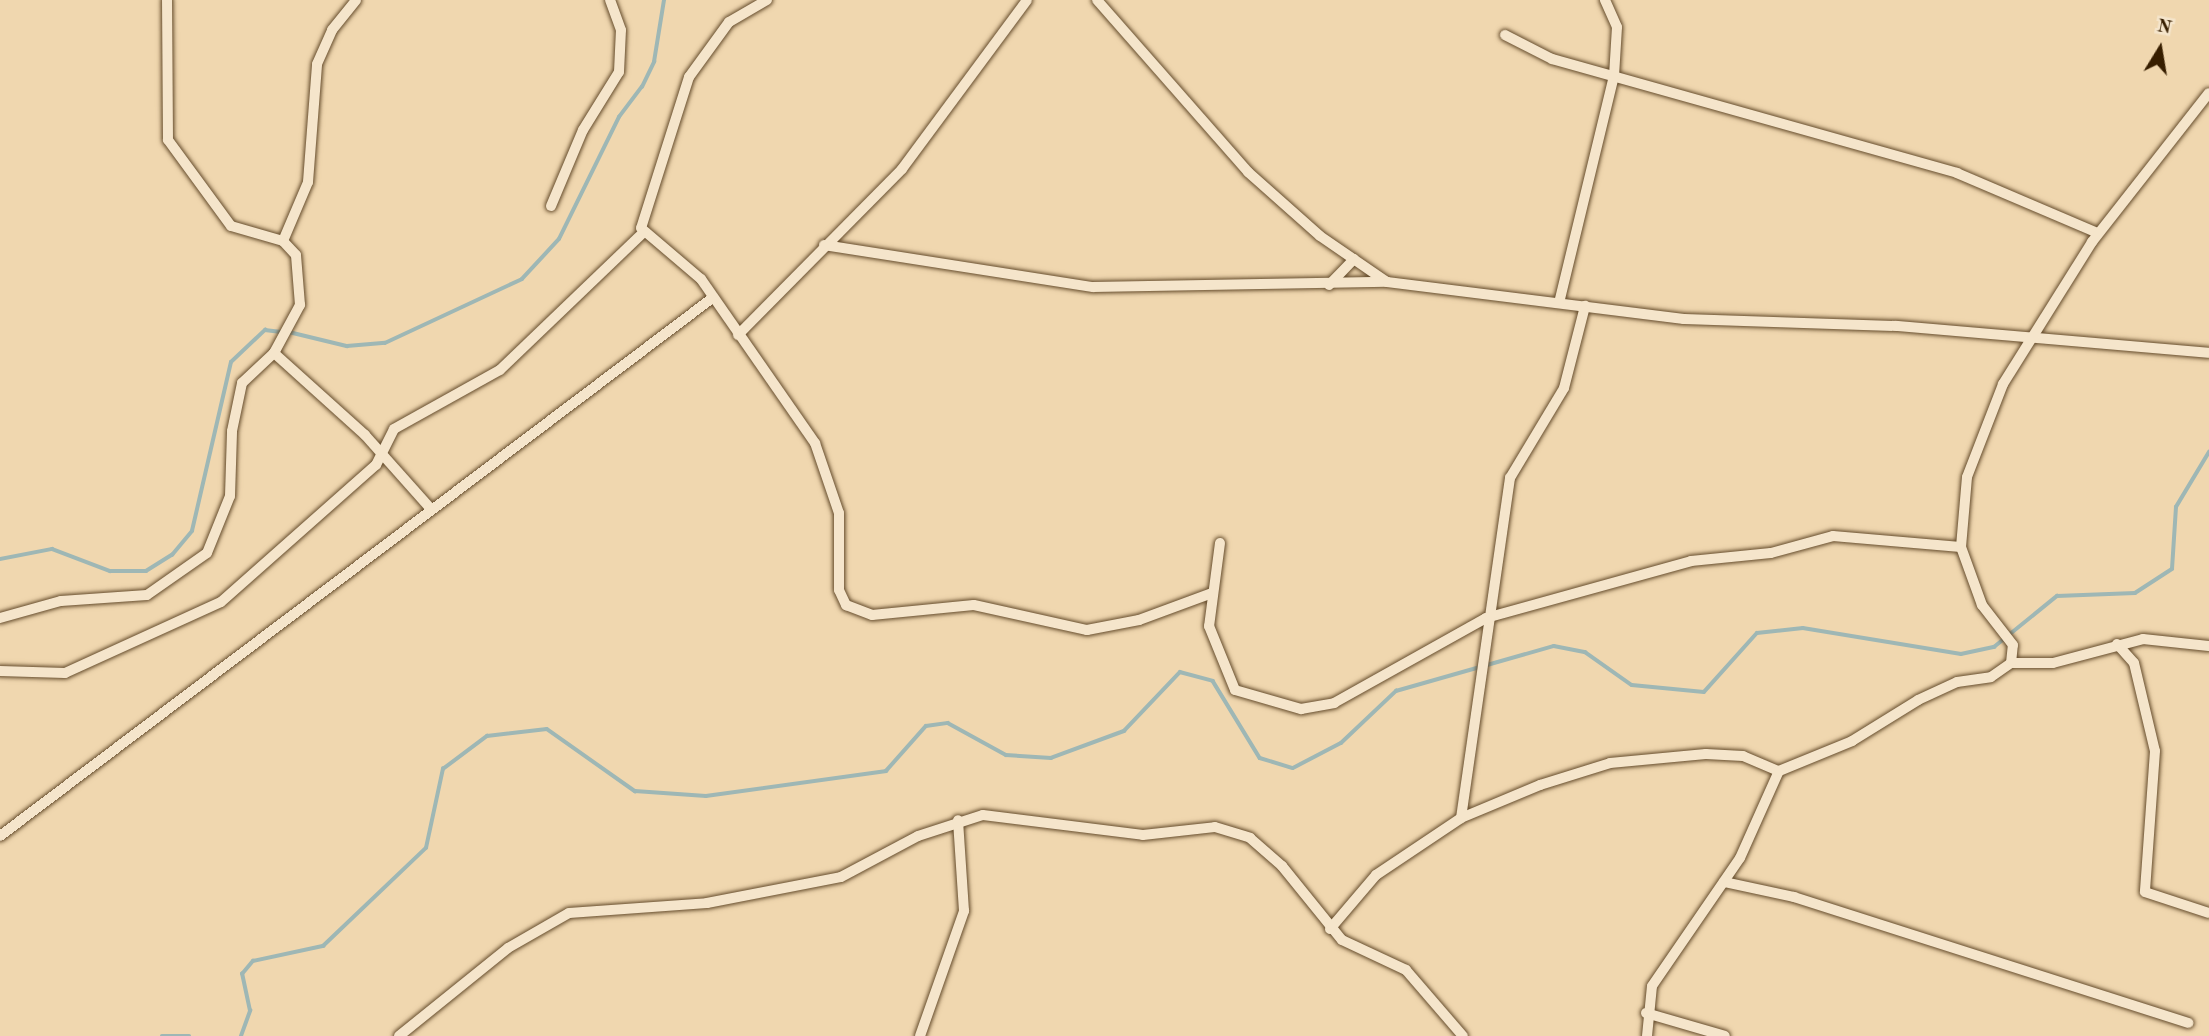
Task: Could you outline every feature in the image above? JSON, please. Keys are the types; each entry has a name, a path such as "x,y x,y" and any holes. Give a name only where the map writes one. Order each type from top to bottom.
{"street":[{"path":"0,618 61,601 147,594 207,553 230,496 232,431 242,383 274,353 303,290 296,255 283,241 231,226 168,140 167,0"},
{"path":"283,241 308,182 317,64 332,30 356,0"},
{"path":"551,206 583,130 619,72 621,30 610,0"},
{"path":"642,234 640,220 689,78 729,22 767,0"},
{"path":"738,335 902,169 1027,0"},
{"path":"1097,0 1248,172 1354,260 1387,282"},
{"path":"1559,303 1614,76 1617,27 1605,0"},
{"path":"1505,35 1552,59 1957,173 2098,233"},
{"path":"2011,663 2013,645 1982,605 1961,547 1966,477 2003,384 2098,233 2209,93"},
{"path":"642,234 678,255 738,335 818,452 839,513 839,590 856,612 974,605 1087,629 1139,620 1212,593"},
{"path":"0,671 65,673 202,614 297,538 384,455 394,429 500,370 642,234"},
{"path":"824,245 1093,287 1387,282 1730,322 2032,338 2209,353"},
{"path":"1329,285 1354,260"},
{"path":"0,836 711,299"},
{"path":"1461,818 1486,618 1510,478 1564,388 1585,306"},
{"path":"274,353 384,455 432,509"},
{"path":"1220,543 1209,625 1235,690 1301,709 1334,703 1486,618 1691,561 1771,553 1833,536 1961,547"},
{"path":"1647,1036 1646,1013 1663,965 1724,882 1779,771 1852,741 1918,700 1957,682 1991,677 2011,663 2053,663 2143,639 2209,646"},
{"path":"2117,644 2134,663 2155,751 2145,892 2209,912"},
{"path":"1330,929 1376,875 1461,818 1610,763 1706,754 1743,756 1779,771"},
{"path":"399,1036 508,948 569,913 707,903 841,877 958,820 1010,817 1143,835 1197,827 1232,830 1282,866 1330,929 1406,970 1463,1036"},
{"path":"920,1036 964,911 958,820"},
{"path":"1724,882 1794,897 2188,1023"},
{"path":"1646,1013 1725,1036"}],"waterway":[{"path":"289,332 347,346 385,343 522,279 559,239 619,117 642,87 654,62 664,0"},
{"path":"0,559 52,549 110,571 146,571 172,555 192,531 231,362 265,330 281,332"},
{"path":"241,1036 250,1011 242,974 253,961 323,946 426,848 443,769 487,736 547,729 635,791 706,796 886,771 926,726 948,723 1006,755 1051,758 1124,731 1180,672 1213,681 1260,758 1293,768 1341,743 1396,691 1554,646 1585,652 1632,685 1704,692 1757,633 1803,628 1961,654 1994,647 2057,596 2135,593 2172,569 2176,507 2209,452"},
{"path":"162,1036 189,1036"}]}
